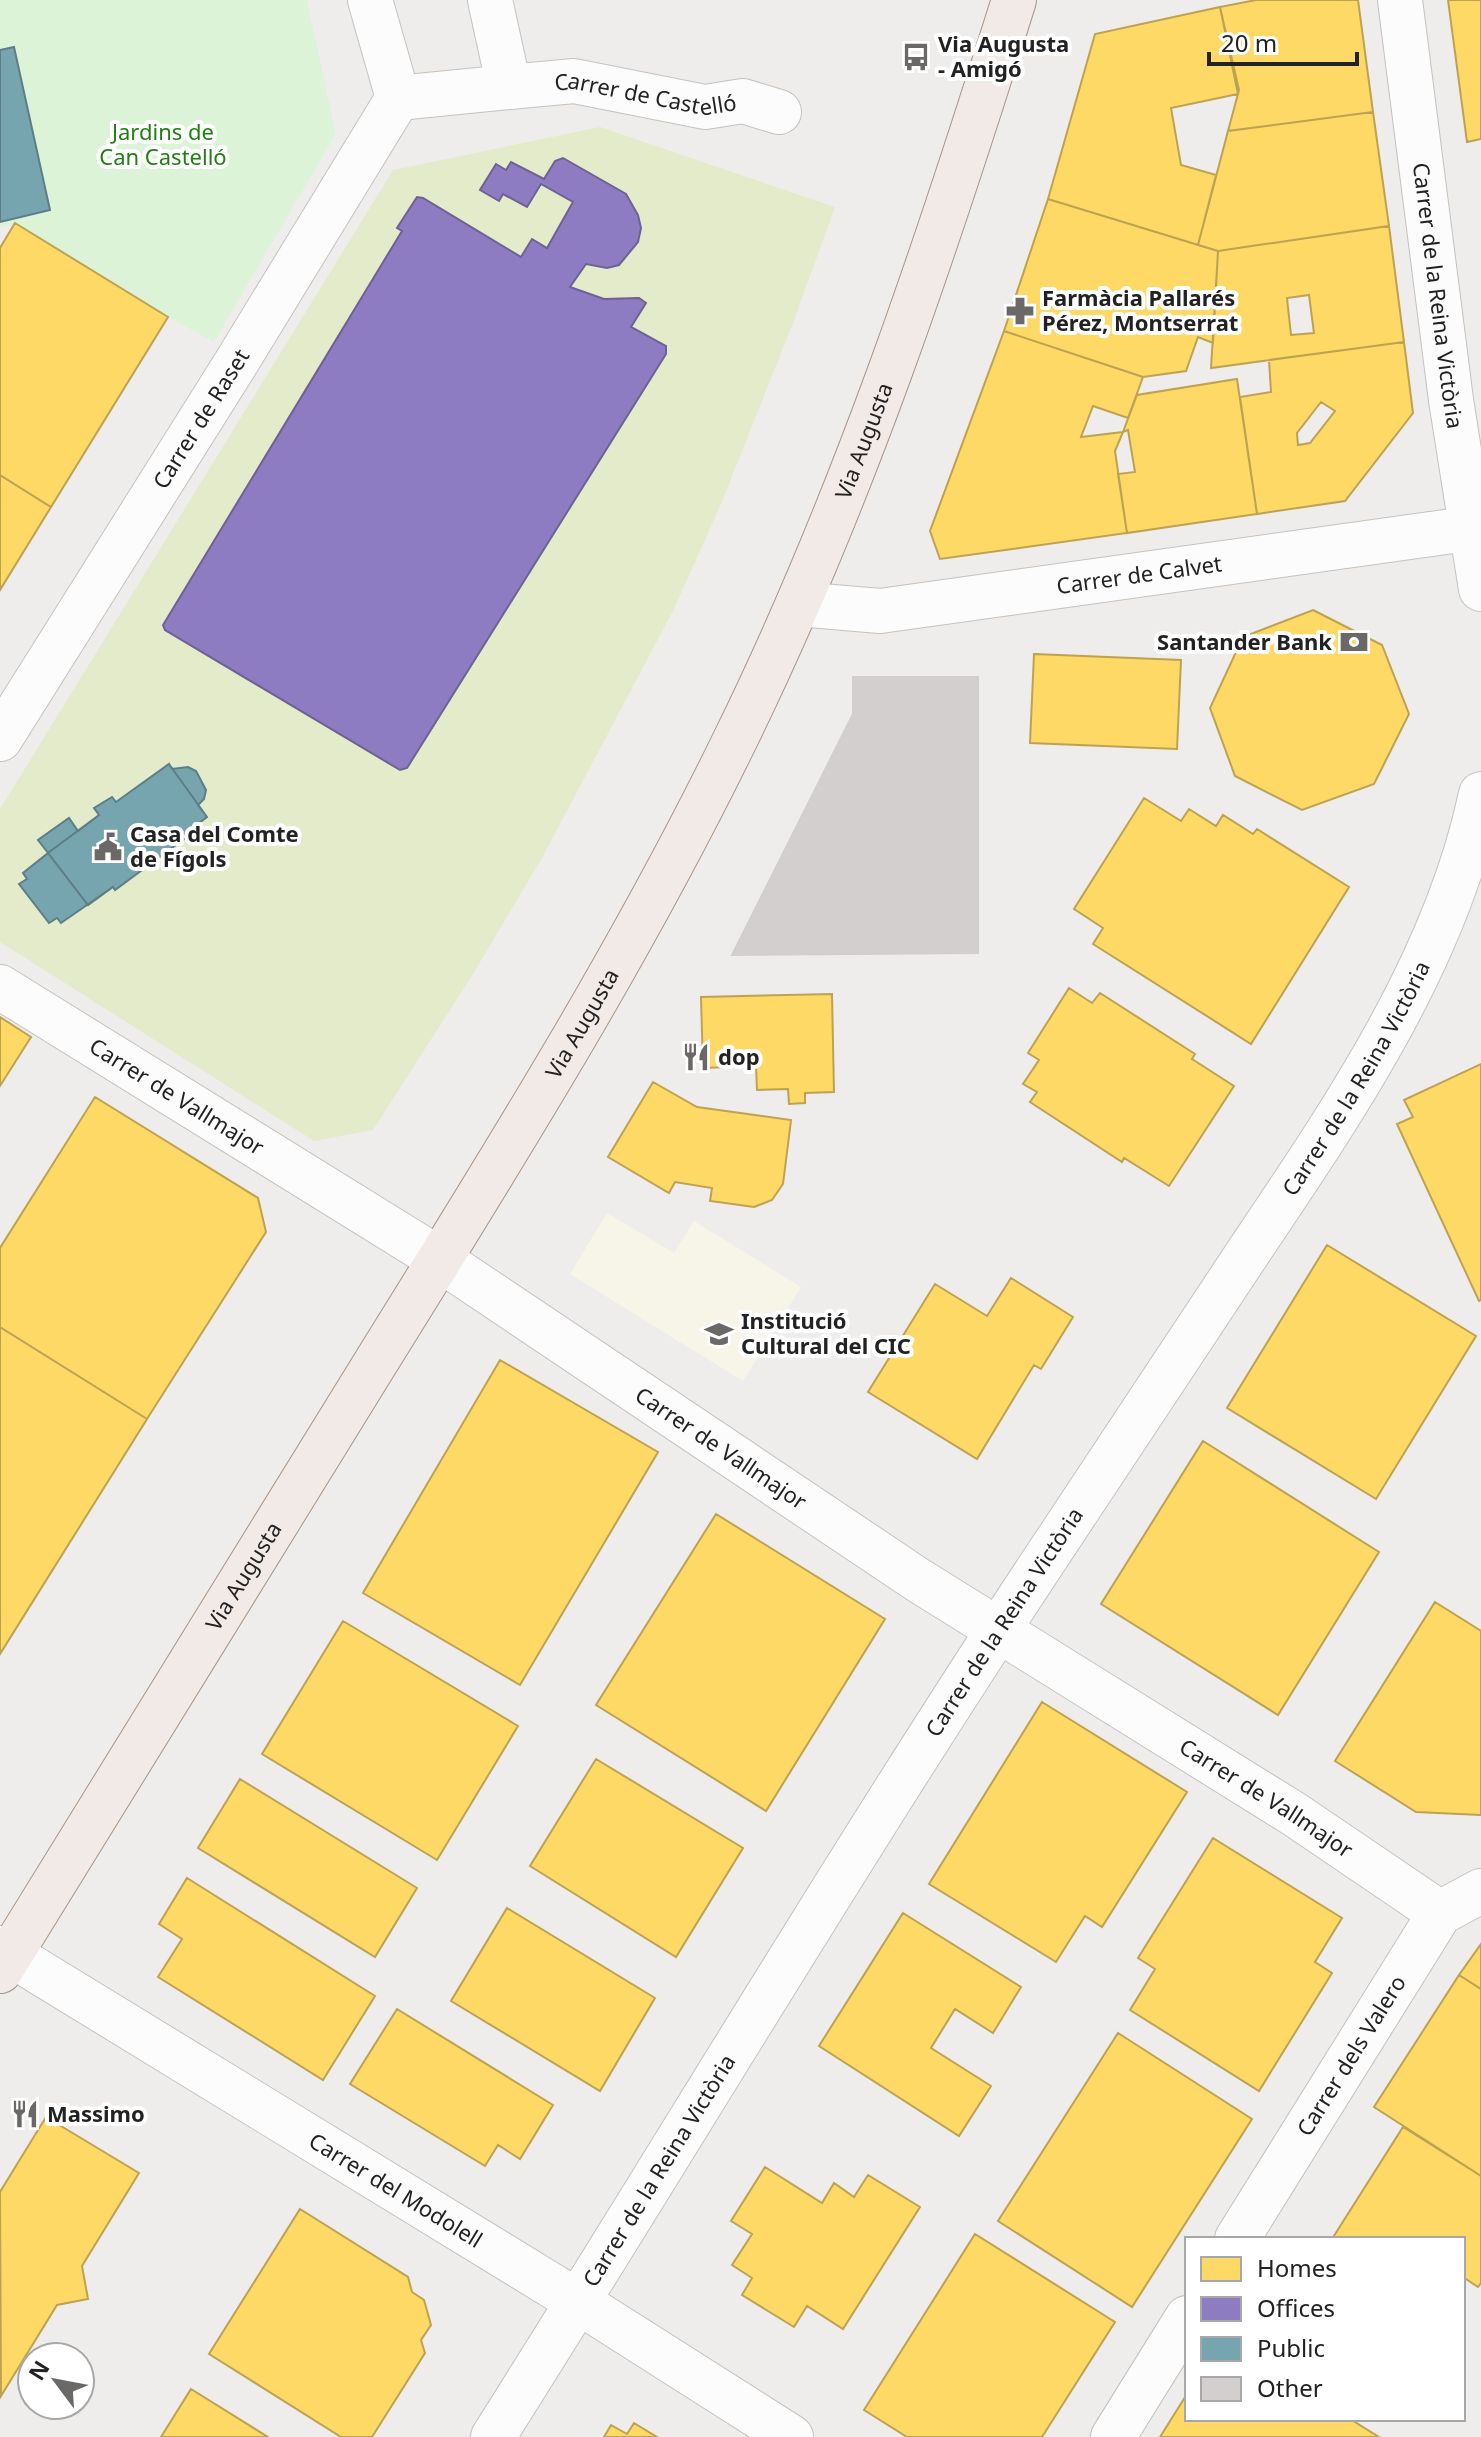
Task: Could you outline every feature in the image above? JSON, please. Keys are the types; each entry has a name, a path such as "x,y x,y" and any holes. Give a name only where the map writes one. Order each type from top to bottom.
{"main road":[{"name":"Via Augusta","path":"3,1958 536,1102 633,937 733,743 798,604 888,381 1014,0"}],"street":[{"path":"370,0 398,98"},
{"path":"490,0 509,87"},
{"name":"Carrer de la Reina Victòria","path":"1400,0 1451,400 1477,528 1481,589"},
{"name":"Carrer de Castelló","path":"398,98 574,81 705,107 761,107"},
{"name":"Carrer de Raset","path":"0,739 398,98"},
{"name":"Carrer de Calvet","path":"798,604 880,611 1477,528"},
{"name":"Carrer de la Reina Victòria","path":"493,2437 998,1631 1304,1169 1368,1064 1412,987 1450,899 1473,831 1481,794"},
{"name":"Carrer de Vallmajor","path":"0,987 439,1259 905,1572 1294,1814 1440,1913"},
{"name":"Carrer dels Valero","path":"1238,2237 1440,1913 1481,1891"},
{"name":"Carrer del Modolell","path":"3,1958 577,2301 791,2437"},
{"path":"1113,2437 1185,2321"}],"shaded area":[{"name":"Institució Cultural del CIC","path":"607,1213 674,1253 694,1221 801,1287 743,1381 570,1274"}],"green space":[{"name":"Jardins de Can Castelló","path":"0,0 307,0 336,134 214,342 16,223 0,227"},
{"path":"600,127 835,207 721,504 674,609 542,858 473,974 373,1130 314,1141 0,942 0,809 393,170"}],"building: Homes":[{"path":"1256,0 1358,0 1373,112 1228,131 1239,90 1220,7"},
{"path":"1448,0 1481,0 1481,139 1467,142"},
{"path":"1220,7 1238,94 1171,108 1181,165 1216,175 1198,245 1048,199 1095,34"},
{"path":"1373,112 1389,226 1218,251 1198,245 1228,131"},
{"path":"1048,199 1218,251 1213,343 1198,337 1186,371 1143,377 1004,331"},
{"path":"15,223 168,317 51,507 0,475 0,248"},
{"path":"1389,226 1404,342 1211,368 1218,251","holes":["1309,295 1314,333 1291,335 1287,298"]},
{"path":"1004,331 1143,377 1128,418 1093,406 1081,437 1123,432 1115,451 1127,533 940,559 930,531"},
{"path":"1404,342 1413,413 1345,501 1257,514 1240,397 1271,392 1269,360","holes":["1321,402 1335,411 1310,443 1298,445 1297,433"]},
{"path":"1237,379 1257,514 1127,533 1118,474 1135,472 1128,430 1123,432 1137,395"},
{"path":"0,475 51,507 0,590"},
{"path":"1313,610 1382,645 1409,714 1374,784 1302,810 1235,776 1210,708 1243,637"},
{"path":"1034,654 1181,660 1177,749 1030,743"},
{"path":"1144,798 1181,821 1189,809 1216,826 1223,815 1253,834 1257,829 1349,887 1251,1044 1093,944 1103,928 1074,909"},
{"path":"1069,988 1092,1003 1100,993 1195,1054 1192,1059 1234,1086 1169,1186 1124,1158 1122,1162 1030,1102 1037,1092 1023,1084 1039,1060 1028,1053"},
{"path":"832,994 834,1092 805,1093 805,1103 789,1104 788,1089 757,1090 756,1066 703,1068 701,997"},
{"path":"0,1017 31,1037 0,1086"},
{"path":"1481,1064 1479,1301 1397,1124 1413,1117 1404,1100"},
{"path":"653,1082 697,1107 791,1120 783,1184 772,1200 754,1207 710,1201 712,1188 675,1182 669,1193 608,1157"},
{"path":"95,1097 258,1198 266,1232 147,1419 0,1327 0,1248"},
{"path":"1327,1245 1476,1336 1376,1499 1227,1408"},
{"path":"1011,1278 1073,1317 1041,1369 1034,1365 977,1459 868,1392 935,1284 987,1316"},
{"path":"0,1327 147,1419 0,1654"},
{"path":"500,1360 658,1452 520,1685 363,1593"},
{"path":"1203,1441 1379,1552 1278,1715 1101,1604"},
{"path":"716,1514 885,1619 766,1811 596,1705"},
{"path":"1435,1602 1481,1631 1481,1815 1416,1812 1335,1761"},
{"path":"343,1621 518,1726 437,1860 262,1754"},
{"path":"1042,1702 1187,1792 1102,1927 1085,1916 1056,1962 929,1884"},
{"path":"596,1759 743,1848 676,1957 530,1866"},
{"path":"240,1779 417,1888 375,1957 198,1848"},
{"path":"1213,1838 1342,1918 1315,1962 1332,1973 1259,2091 1130,2010 1155,1969 1138,1958"},
{"path":"187,1878 375,1996 323,2080 158,1977 182,1939 159,1924"},
{"path":"507,1908 655,1998 600,2091 451,2001"},
{"path":"903,1913 1021,1987 993,2033 955,2009 931,2048 991,2086 959,2136 819,2046"},
{"path":"1481,1944 1481,1989 1459,1975"},
{"path":"1459,1975 1481,1989 1481,2176 1374,2107"},
{"path":"397,2009 553,2105 520,2159 498,2145 485,2166 350,2084"},
{"path":"1118,2033 1252,2119 1132,2307 998,2221"},
{"path":"46,2117 139,2173 82,2266 88,2299 57,2305 35,2341 16,2341 16,2372 1,2396 0,2192"},
{"path":"1403,2127 1481,2176 1481,2283 1478,2287 1465,2278 1465,2237 1333,2237"},
{"path":"765,2167 822,2203 834,2183 854,2197 868,2175 920,2207 843,2329 807,2306 794,2327 742,2295 752,2278 732,2265 752,2234 731,2221"},
{"path":"300,2209 408,2277 412,2292 424,2300 431,2325 421,2340 425,2353 372,2437 341,2437 209,2354"},
{"path":"975,2234 1115,2322 1042,2437 907,2437 864,2410"},
{"path":"191,2389 268,2437 161,2437"},
{"path":"1185,2397 1185,2421 1353,2421 1379,2437 1160,2437"},
{"path":"634,2423 657,2437 604,2437 611,2425 627,2434"}],"building: Offices":[{"path":"563,158 626,194 638,215 641,228 638,242 619,265 607,268 586,264 570,287 604,299 639,298 646,303 631,327 666,346 666,354 407,768 400,770 165,630 163,625 402,231 397,228 417,197 521,257 532,239 547,248 573,202 541,184 527,207 503,194 499,201 480,190 496,164 506,170 511,162 544,179 555,161"}],"building: Public":[{"path":"14,47 50,210 0,222 0,50"},
{"name":"Casa del Comte de Fígols","path":"169,764 172,769 188,767 196,771 206,790 204,799 198,805 207,817 182,836 184,839 115,890 113,887 61,923 57,918 49,923 19,884 27,879 23,873 48,853 38,840 69,818 78,831 99,815 94,808 112,797 116,802"},
{"name":"Casa del Comte de Fígols","path":"169,764 207,817 182,836 184,839 115,890 113,887 88,905 48,853 99,815 94,808 112,797 116,802"}],"building: Other":[{"path":"853,677 978,677 978,953 732,955 853,714"}],"place":[{"name":"Via Augusta - Amigó","path":"916,57"},
{"name":"Farmàcia Pallarés Pérez, Montserrat","path":"1020,311"},
{"name":"Santander Bank","path":"1354,642"},
{"name":"Casa del Comte de Fígols","path":"108,847"},
{"name":"dop","path":"696,1057"},
{"name":"Institució Cultural del CIC","path":"719,1334"},
{"name":"Massimo","path":"25,2114"}]}
